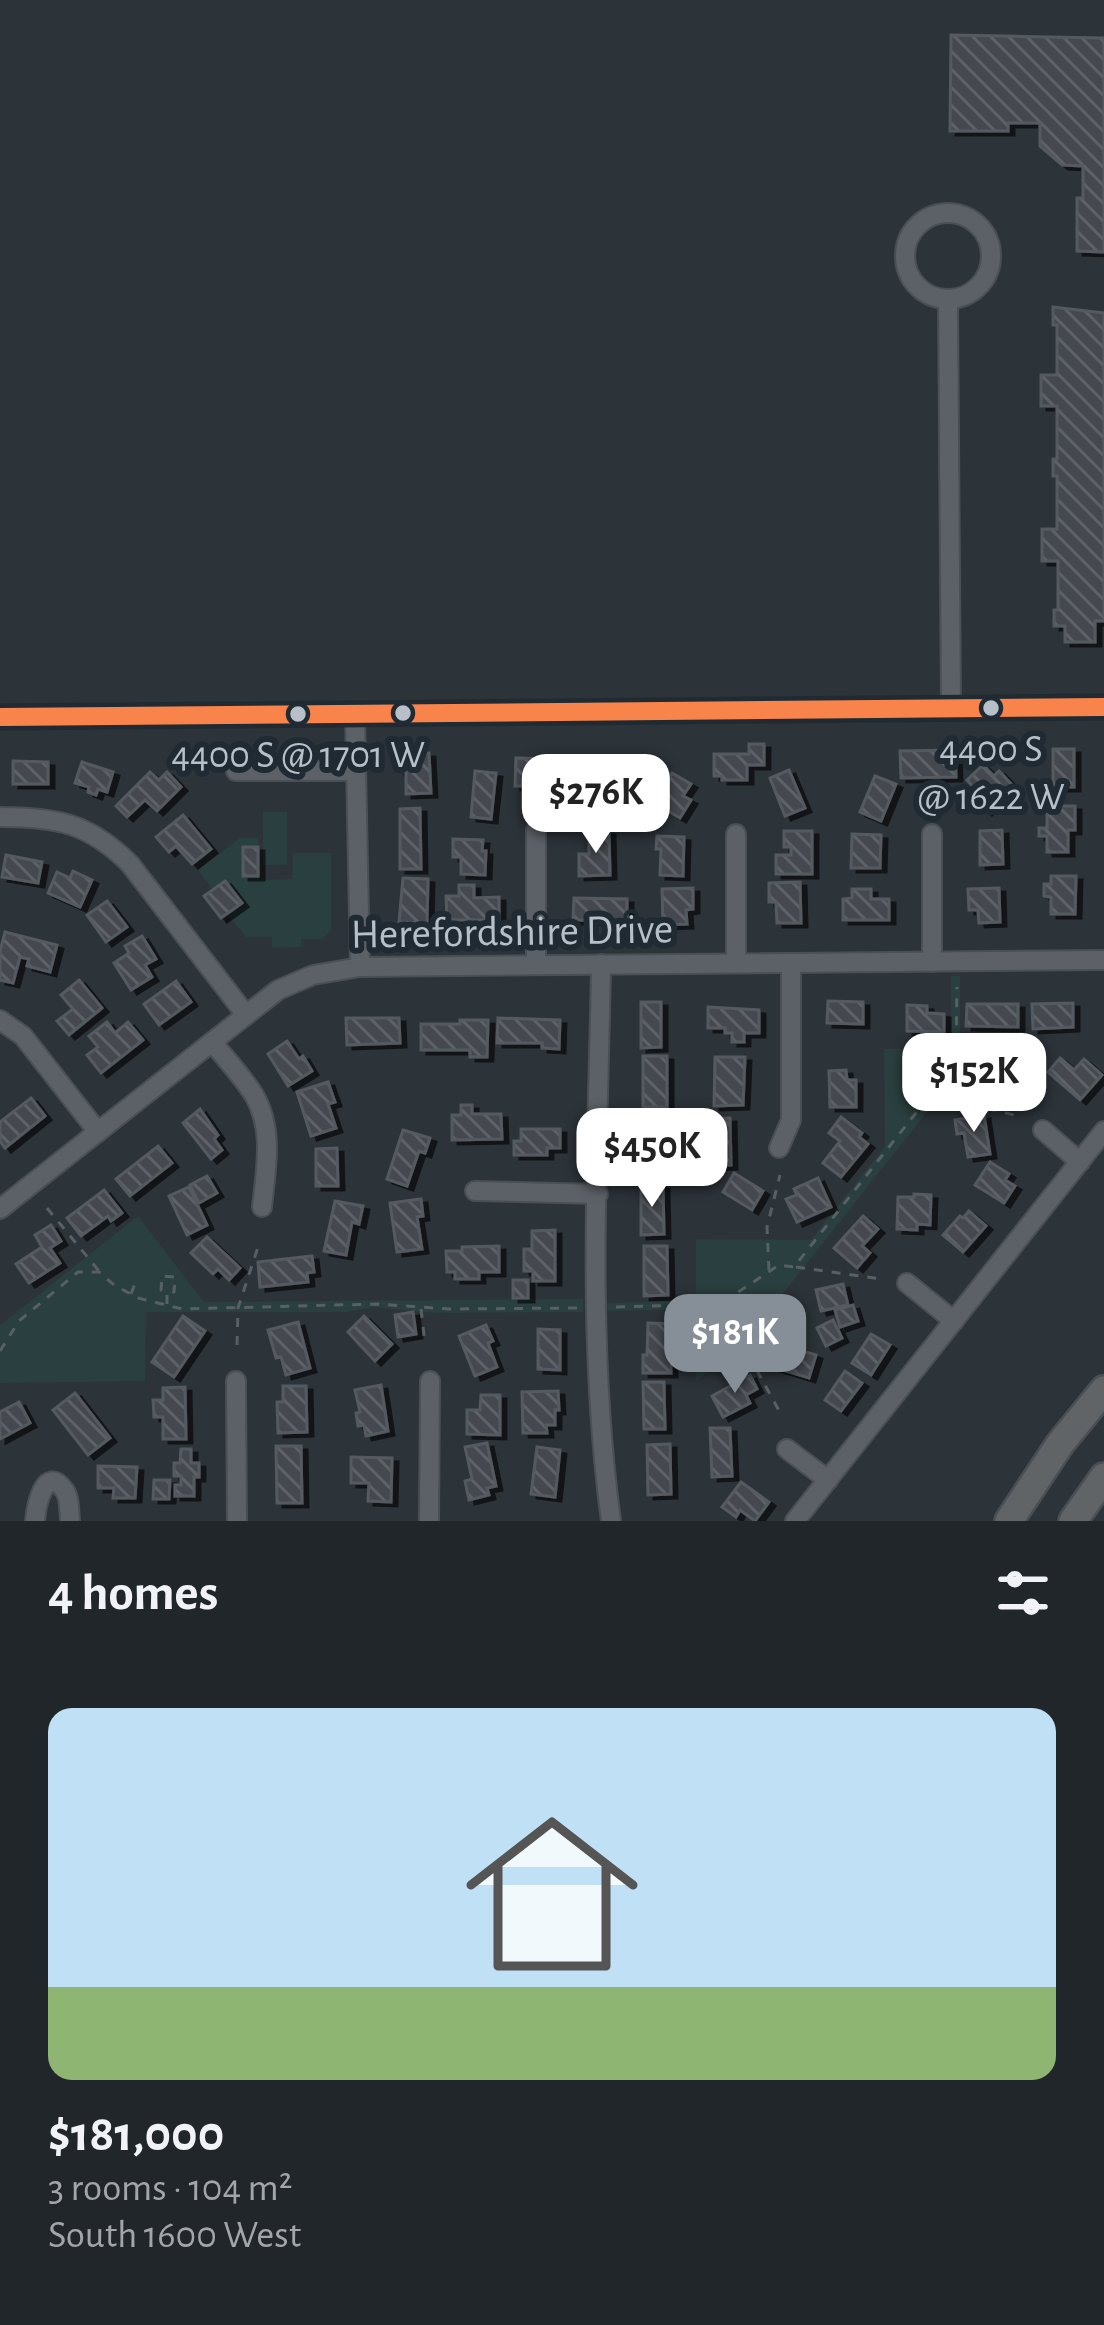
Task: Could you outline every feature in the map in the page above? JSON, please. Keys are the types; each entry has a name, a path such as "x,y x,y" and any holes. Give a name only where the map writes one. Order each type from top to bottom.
{"highway":[{"path":"1009,1521 1060,1444 1104,1390"},
{"path":"1073,1521 1104,1477"}],"street":[{"path":"941,213 962,215 977,224 992,251 991,266 981,285 948,300 920,290 905,266 909,237 927,218 941,213"},
{"path":"948,300 951,709"},
{"path":"0,717 1104,707"},
{"path":"356,714 360,967"},
{"path":"236,771 356,771"},
{"path":"0,817 55,821 107,842 130,864 246,1015"},
{"path":"536,830 536,965"},
{"path":"932,833 932,962"},
{"path":"736,834 736,963"},
{"name":"Herefordshire Drive","path":"0,1209 278,990 313,975 360,967 1104,960"},
{"path":"779,1148 790,1120 790,963"},
{"path":"601,964 597,1369 611,1521"},
{"path":"0,1020 22,1036 98,1132"},
{"path":"212,1042 254,1095 264,1119 268,1144 262,1207"},
{"path":"1043,1130 1080,1162"},
{"path":"795,1521 1104,1131"},
{"path":"475,1190 598,1194"},
{"path":"907,1283 954,1321"},
{"path":"236,1382 237,1521"},
{"path":"429,1521 430,1382"},
{"path":"787,1449 828,1480"},
{"path":"35,1521 40,1492 47,1484 55,1484 67,1496 70,1521"}],"path":[{"path":"794,1267 942,1080 956,1047 957,987"},
{"path":"933,1094 1018,1116"},
{"path":"769,1272 767,1227 780,1175"},
{"path":"47,1208 114,1285 182,1309 377,1304 449,1309 581,1307"},
{"path":"237,1346 238,1308 260,1241"},
{"path":"88,1270 90,1261"},
{"path":"608,1307 720,1304 779,1265 882,1279"},
{"path":"0,1351 19,1321 77,1272 99,1272"},
{"path":"131,1294 136,1280"},
{"path":"166,1306 167,1291"},
{"path":"720,1304 782,1416"},
{"path":"421,1307 425,1344"}],"green space":[{"path":"263,812 287,812 287,865 263,865"},
{"path":"240,838 258,838 258,847 243,848 243,875 259,880 292,879 293,853 331,853 331,931 322,939 301,939 301,947 272,948 272,937 246,937 227,914 225,881 213,890 198,870"},
{"path":"951,976 960,976 960,1050 942,1093 743,1344 696,1381 696,1309 606,1311 606,1303 696,1301 696,1239 811,1240 885,1146 884,1049 951,1048"},
{"path":"138,1216 204,1302 583,1299 583,1312 433,1313 373,1307 346,1312 146,1312 145,1381 0,1383 0,1325"}],"building":[{"path":"951,35 1104,38 1104,252 1077,251 1077,198 1083,198 1083,166 1062,165 1040,146 1040,123 1008,123 1008,131 950,131"},
{"path":"1053,307 1104,313 1104,621 1095,621 1095,642 1065,642 1065,626 1054,626 1058,561 1042,561 1042,529 1057,529 1053,459 1057,459 1057,406 1041,406 1041,375 1057,375"},
{"path":"749,744 764,744 764,765 747,765 747,780 714,776 714,754 749,754"},
{"path":"1053,749 1074,749 1074,787 1053,787"},
{"path":"955,750 956,777 901,778 900,751"},
{"path":"429,753 431,793 406,794 406,771 399,771 399,754"},
{"path":"516,758 558,759 557,782 515,786"},
{"path":"589,759 609,761 604,808 584,806"},
{"path":"13,761 48,762 48,784 13,784"},
{"path":"82,762 113,772 107,792 98,789 96,795 75,783"},
{"path":"983,765 994,776 999,771 1013,786 986,811 971,796 977,791 967,780"},
{"path":"789,770 805,808 785,816 770,778"},
{"path":"475,771 496,773 491,819 471,817"},
{"path":"150,772 159,780 167,772 181,787 157,811 145,800 127,817 116,806"},
{"path":"672,773 691,784 683,796 691,800 680,818 654,803"},
{"path":"875,776 896,784 881,821 860,812"},
{"path":"1047,806 1075,806 1075,830 1068,830 1068,852 1047,852 1047,836 1039,836 1039,828 1047,828"},
{"path":"420,808 421,869 400,869 400,809"},
{"path":"183,815 211,849 192,864 176,846 169,852 156,837"},
{"path":"1002,830 1003,864 980,865 980,831"},
{"path":"589,831 609,831 610,875 579,876 579,854 589,854"},
{"path":"784,831 812,831 812,874 776,874 776,855 791,855 791,847 784,847"},
{"path":"852,834 881,835 880,868 851,868"},
{"path":"657,836 684,837 683,876 660,875"},
{"path":"453,839 483,840 485,875 461,874 461,857 453,857"},
{"path":"243,847 258,847 258,876 243,876"},
{"path":"6,855 42,862 38,883 2,877"},
{"path":"73,871 92,880 80,907 48,893 57,872 70,878"},
{"path":"1051,876 1076,876 1075,914 1051,914 1051,897 1044,896 1044,884 1051,884"},
{"path":"403,878 428,879 427,923 399,922"},
{"path":"225,881 242,903 221,918 204,896"},
{"path":"800,882 801,923 777,923 776,902 769,902 769,883"},
{"path":"459,885 474,885 474,898 499,897 499,920 447,920 446,896 459,896"},
{"path":"693,888 687,924 663,925 662,889"},
{"path":"999,888 1000,922 979,923 978,910 969,910 968,889"},
{"path":"852,889 871,889 871,899 889,899 889,920 843,920 843,899 852,898"},
{"path":"574,898 627,899 627,921 573,920"},
{"path":"107,901 127,927 106,942 87,915"},
{"path":"5,932 57,945 50,972 27,966 29,959 20,957 13,983 0,980"},
{"path":"142,936 156,959 145,965 152,977 131,990 114,963 129,953 125,946"},
{"path":"79,980 102,1008 69,1035 57,1021 73,1009 61,995"},
{"path":"176,981 191,1002 159,1025 144,1004"},
{"path":"828,1001 863,1002 863,1024 827,1023"},
{"path":"641,1002 661,1002 661,1047 641,1048"},
{"path":"1073,1003 1073,1027 1033,1029 1032,1004"},
{"path":"967,1004 1018,1004 1018,1027 966,1026"},
{"path":"907,1005 927,1006 927,1013 944,1014 944,1032 907,1031"},
{"path":"708,1007 759,1010 759,1033 744,1033 744,1042 732,1042 732,1033 725,1033 725,1028 708,1028"},
{"path":"346,1018 399,1018 400,1043 347,1045"},
{"path":"498,1018 560,1020 559,1049 542,1048 542,1043 497,1043"},
{"path":"460,1020 488,1020 487,1057 470,1057 470,1050 421,1050 421,1024 460,1024"},
{"path":"107,1022 115,1033 128,1022 143,1040 101,1073 87,1055 98,1047 89,1036"},
{"path":"287,1041 312,1071 288,1086 268,1054"},
{"path":"643,1056 667,1056 667,1107 643,1107"},
{"path":"715,1057 745,1057 743,1105 714,1106"},
{"path":"1060,1058 1074,1070 1084,1059 1102,1075 1080,1100 1048,1072"},
{"path":"1007,1063 1025,1079 1001,1105 983,1088"},
{"path":"846,1070 847,1080 856,1080 856,1107 830,1107 829,1071"},
{"path":"328,1082 335,1102 328,1104 336,1128 311,1136 297,1092"},
{"path":"31,1098 45,1116 5,1148 0,1122"},
{"path":"461,1105 472,1105 472,1114 501,1114 502,1139 452,1140 452,1115 461,1115"},
{"path":"200,1109 222,1150 211,1159 183,1123"},
{"path":"984,1115 990,1154 968,1157 964,1133 957,1134 955,1120"},
{"path":"841,1117 868,1144 841,1177 823,1163 840,1141 829,1133"},
{"path":"730,1118 731,1165 710,1166 709,1131 702,1131 702,1119"},
{"path":"642,1119 665,1119 666,1173 643,1173"},
{"path":"521,1129 560,1129 560,1148 547,1148 547,1155 514,1155 514,1141 521,1141"},
{"path":"403,1130 430,1138 425,1153 419,1151 407,1186 387,1179"},
{"path":"158,1146 172,1163 130,1196 116,1179"},
{"path":"337,1148 338,1186 316,1186 316,1149"},
{"path":"990,1162 1009,1174 1005,1180 1015,1186 1004,1203 975,1185"},
{"path":"734,1173 763,1191 752,1210 723,1192"},
{"path":"207,1176 217,1193 199,1203 190,1185"},
{"path":"818,1178 831,1207 797,1222 786,1199 797,1195 794,1189"},
{"path":"641,1185 663,1185 664,1234 641,1235"},
{"path":"189,1187 207,1225 187,1235 169,1196"},
{"path":"104,1190 122,1213 111,1221 108,1216 81,1236 67,1218"},
{"path":"931,1195 930,1225 897,1229 898,1197"},
{"path":"421,1199 423,1216 417,1217 422,1249 397,1252 390,1203"},
{"path":"335,1201 363,1206 359,1224 352,1222 346,1255 324,1251"},
{"path":"969,1211 986,1226 963,1252 943,1235"},
{"path":"863,1216 878,1229 862,1246 870,1253 857,1268 834,1248"},
{"path":"51,1225 61,1241 50,1248 60,1263 29,1283 16,1264 42,1247 35,1235"},
{"path":"555,1230 555,1281 533,1281 533,1271 524,1271 524,1249 532,1249 532,1231"},
{"path":"207,1237 240,1268 229,1280 218,1269 213,1274 191,1253"},
{"path":"499,1246 499,1272 479,1272 479,1279 455,1279 455,1272 447,1272 446,1251"},
{"path":"644,1246 667,1246 668,1295 644,1296"},
{"path":"312,1256 314,1272 307,1273 308,1282 260,1287 258,1262"},
{"path":"513,1280 528,1280 528,1298 513,1298"},
{"path":"843,1284 848,1305 821,1311 816,1290"},
{"path":"853,1305 858,1321 840,1327 835,1310"},
{"path":"413,1312 416,1334 398,1337 395,1315"},
{"path":"183,1316 205,1331 174,1377 152,1362"},
{"path":"364,1316 392,1344 375,1361 348,1332"},
{"path":"833,1320 842,1338 826,1346 817,1328"},
{"path":"298,1322 310,1368 286,1375 268,1330"},
{"path":"648,1323 677,1324 677,1357 671,1356 671,1373 643,1373"},
{"path":"486,1325 497,1367 475,1376 459,1336"},
{"path":"538,1329 560,1330 560,1370 538,1369"},
{"path":"871,1334 890,1345 871,1375 852,1363"},
{"path":"767,1340 816,1355 809,1378 760,1363"},
{"path":"845,1371 862,1383 841,1411 825,1400"},
{"path":"750,1375 757,1389 746,1395 750,1403 723,1417 712,1396"},
{"path":"643,1382 664,1382 665,1429 644,1429"},
{"path":"381,1385 388,1431 366,1436 364,1425 358,1426 355,1390"},
{"path":"283,1386 306,1386 307,1432 278,1433 277,1402 283,1402"},
{"path":"185,1387 186,1439 163,1439 163,1417 154,1417 153,1400 163,1400 163,1388"},
{"path":"558,1391 555,1425 546,1425 547,1433 523,1433 522,1392"},
{"path":"75,1393 110,1438 88,1455 53,1410"},
{"path":"481,1395 500,1395 500,1435 467,1434 467,1410 480,1410"},
{"path":"19,1402 30,1423 0,1439 0,1412"},
{"path":"710,1428 730,1428 732,1476 712,1477"},
{"path":"487,1443 496,1486 487,1488 489,1495 469,1500 465,1481 472,1479 465,1447"},
{"path":"670,1444 671,1494 648,1495 647,1445"},
{"path":"276,1446 301,1446 302,1503 277,1503"},
{"path":"537,1447 560,1450 555,1497 531,1494"},
{"path":"181,1449 191,1449 191,1463 199,1463 194,1496 175,1496 181,1476 174,1476 174,1463 180,1463"},
{"path":"351,1457 392,1458 391,1502 368,1501 369,1483 351,1483"},
{"path":"98,1466 137,1467 135,1498 113,1498 114,1488 98,1488"},
{"path":"154,1480 170,1480 169,1499 153,1499"},
{"path":"741,1482 769,1502 755,1521 740,1510 736,1517 722,1507"}],"transit line":[{"path":"0,717 1104,707"}],"place":[{"name":"4400 S @ 1622 W","path":"991,708"},
{"name":"4400 S @ 1701 W","path":"298,714"}]}
